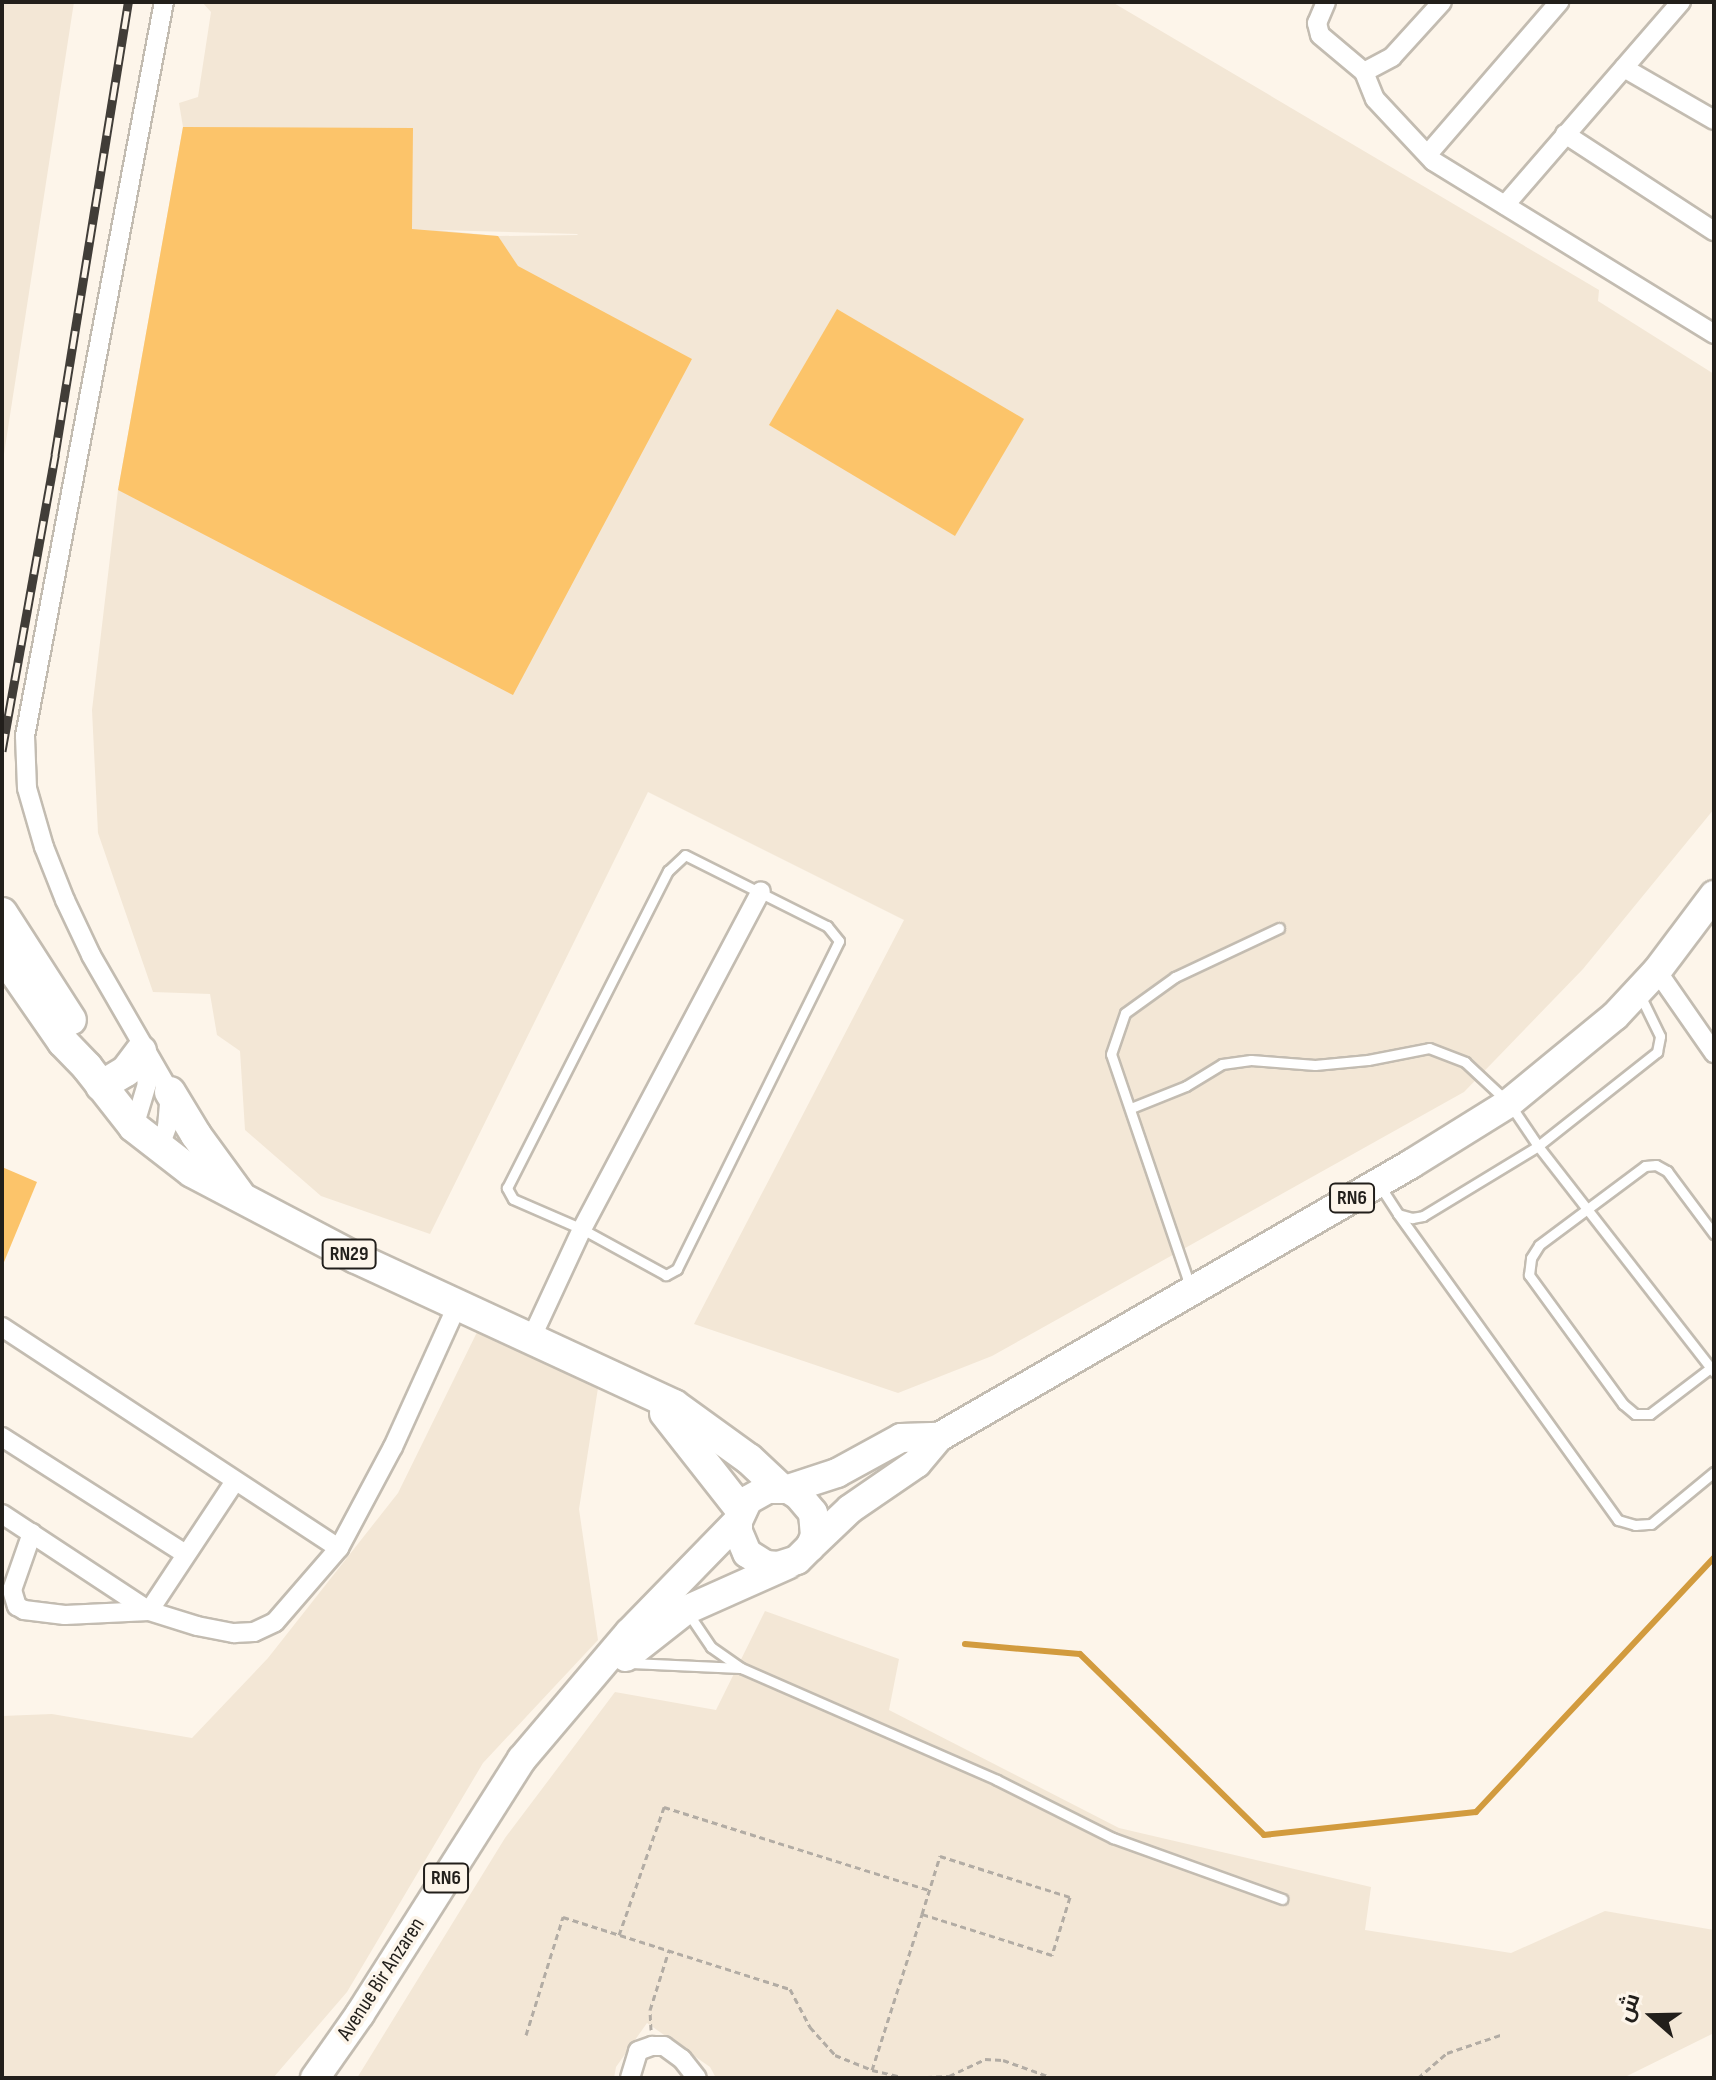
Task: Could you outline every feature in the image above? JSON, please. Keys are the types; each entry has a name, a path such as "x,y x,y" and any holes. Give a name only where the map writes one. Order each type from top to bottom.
{"highway":[{"name":"RN29","path":"7,935 63,1042 134,1127 159,1149 245,1202 530,1341 674,1405 749,1459 784,1489"},
{"path":"94,1076 126,1071 139,1042"},
{"path":"170,1092 196,1135 245,1202"},
{"name":"RN29","path":"644,1392 681,1429 740,1516"}],"main road":[{"name":"RN6","path":"800,1556 850,1509 917,1463 939,1437 1192,1292 1509,1103 1551,1072 1648,981 1714,895"},
{"name":"RN6","path":"740,1516 757,1493 784,1489 837,1473 901,1438 939,1437"},
{"path":"740,1516 738,1532 747,1553 766,1565 800,1556 815,1536 813,1513 807,1503 784,1489"},
{"name":"Avenue Bir Anzaren","path":"315,2078 401,1951 487,1810 522,1759 629,1633 740,1516"},
{"name":"Avenue Bir Anzaren","path":"585,1684 686,1610 800,1556"}],"street":[{"path":"159,1149 167,1127 170,1092 91,955 44,847 27,788 25,736 164,2"},
{"path":"1326,2 1317,23 1320,35 1364,72 1375,99 1433,161 1714,334"},
{"path":"1364,72 1392,57 1442,2"},
{"path":"1428,154 1559,2"},
{"path":"1505,205 1681,2"},
{"path":"1624,68 1713,118"},
{"path":"1565,134 1714,231"},
{"path":"530,1341 582,1229 761,891"},
{"path":"1648,981 1714,1053"},
{"path":"134,1127 147,1084 139,1042"},
{"path":"2,1514 149,1611 197,1626 254,1632 275,1622 339,1548 393,1447 457,1306"},
{"path":"2,1327 339,1548"},
{"path":"2,1437 184,1553"},
{"path":"149,1611 184,1553 235,1481"},
{"path":"32,1533 12,1590 17,1606 24,1610 65,1615 149,1611"},
{"path":"630,2078 638,2051 652,2046 664,2046 682,2059 697,2078"}],"lane":[{"path":"693,856 761,891 827,926 839,941 677,1269 671,1274 661,1273 582,1229 513,1199 507,1188 668,871 679,857 693,856"},
{"path":"1192,1292 1111,1054 1125,1013 1175,977 1279,928"},
{"path":"1398,1214 1412,1218 1423,1216 1538,1146 1657,1052 1660,1036 1648,981"},
{"path":"1131,1108 1186,1086 1222,1064 1251,1060 1315,1065 1368,1060 1429,1048 1465,1062 1509,1103 1538,1146 1588,1211 1713,1369 1650,1414 1635,1414 1623,1404 1529,1275 1531,1258 1539,1245 1588,1211 1645,1166 1656,1165 1667,1171 1714,1234"},
{"path":"1378,1183 1618,1520 1635,1525 1651,1524 1714,1472"},
{"path":"686,1610 711,1647 741,1668 997,1780 1113,1838 1282,1899"},
{"path":"619,1662 741,1668"}],"path":[{"path":"619,1935 664,1807 929,1890"},
{"path":"872,2070 940,1856 1070,1897 1052,1955 922,1914"},
{"path":"526,2035 563,1917 790,1989 810,2027 835,2055 872,2070 906,2078 949,2076 985,2059 1003,2060 1053,2078"},
{"path":"652,2046 650,2010 669,1950"},
{"path":"1418,2078 1447,2053 1503,2034"}],"shaded area":[{"path":"2,2 74,2 2,467"},
{"path":"202,2 1112,2 1599,290 1598,301 1714,374 1714,809 1583,969 1464,1092 992,1356 898,1393 694,1324 904,920 648,792 430,1234 321,1196 245,1130 240,1051 217,1035 210,994 153,992 98,833 92,710 118,490 183,127 179,103 198,97 211,12","holes":["436,230 577,234 498,236"]},
{"path":"183,127 413,128 412,229 498,236 518,266 692,359 513,695 118,490"},
{"path":"837,309 1024,419 955,536 769,425"},
{"path":"2,1167 37,1182 4,1262 2,1261"},
{"path":"482,1322 598,1388 579,1509 598,1640 483,1763 347,1992 273,2078 2,2078 2,1716 52,1714 192,1738 268,1658 398,1493"},
{"path":"765,1611 899,1659 889,1710 1119,1828 1371,1887 1365,1930 1511,1953 1605,1911 1714,1930 1714,2033 1623,2078 716,2078 710,2067 647,2023 616,2067 614,2078 357,2078 505,1838 615,1692 716,1710"}],"waterway":[{"path":"965,1644 1080,1654 1264,1835 1476,1812 1714,1558"}],"railway":[{"path":"2,751 55,455 128,2"}]}
